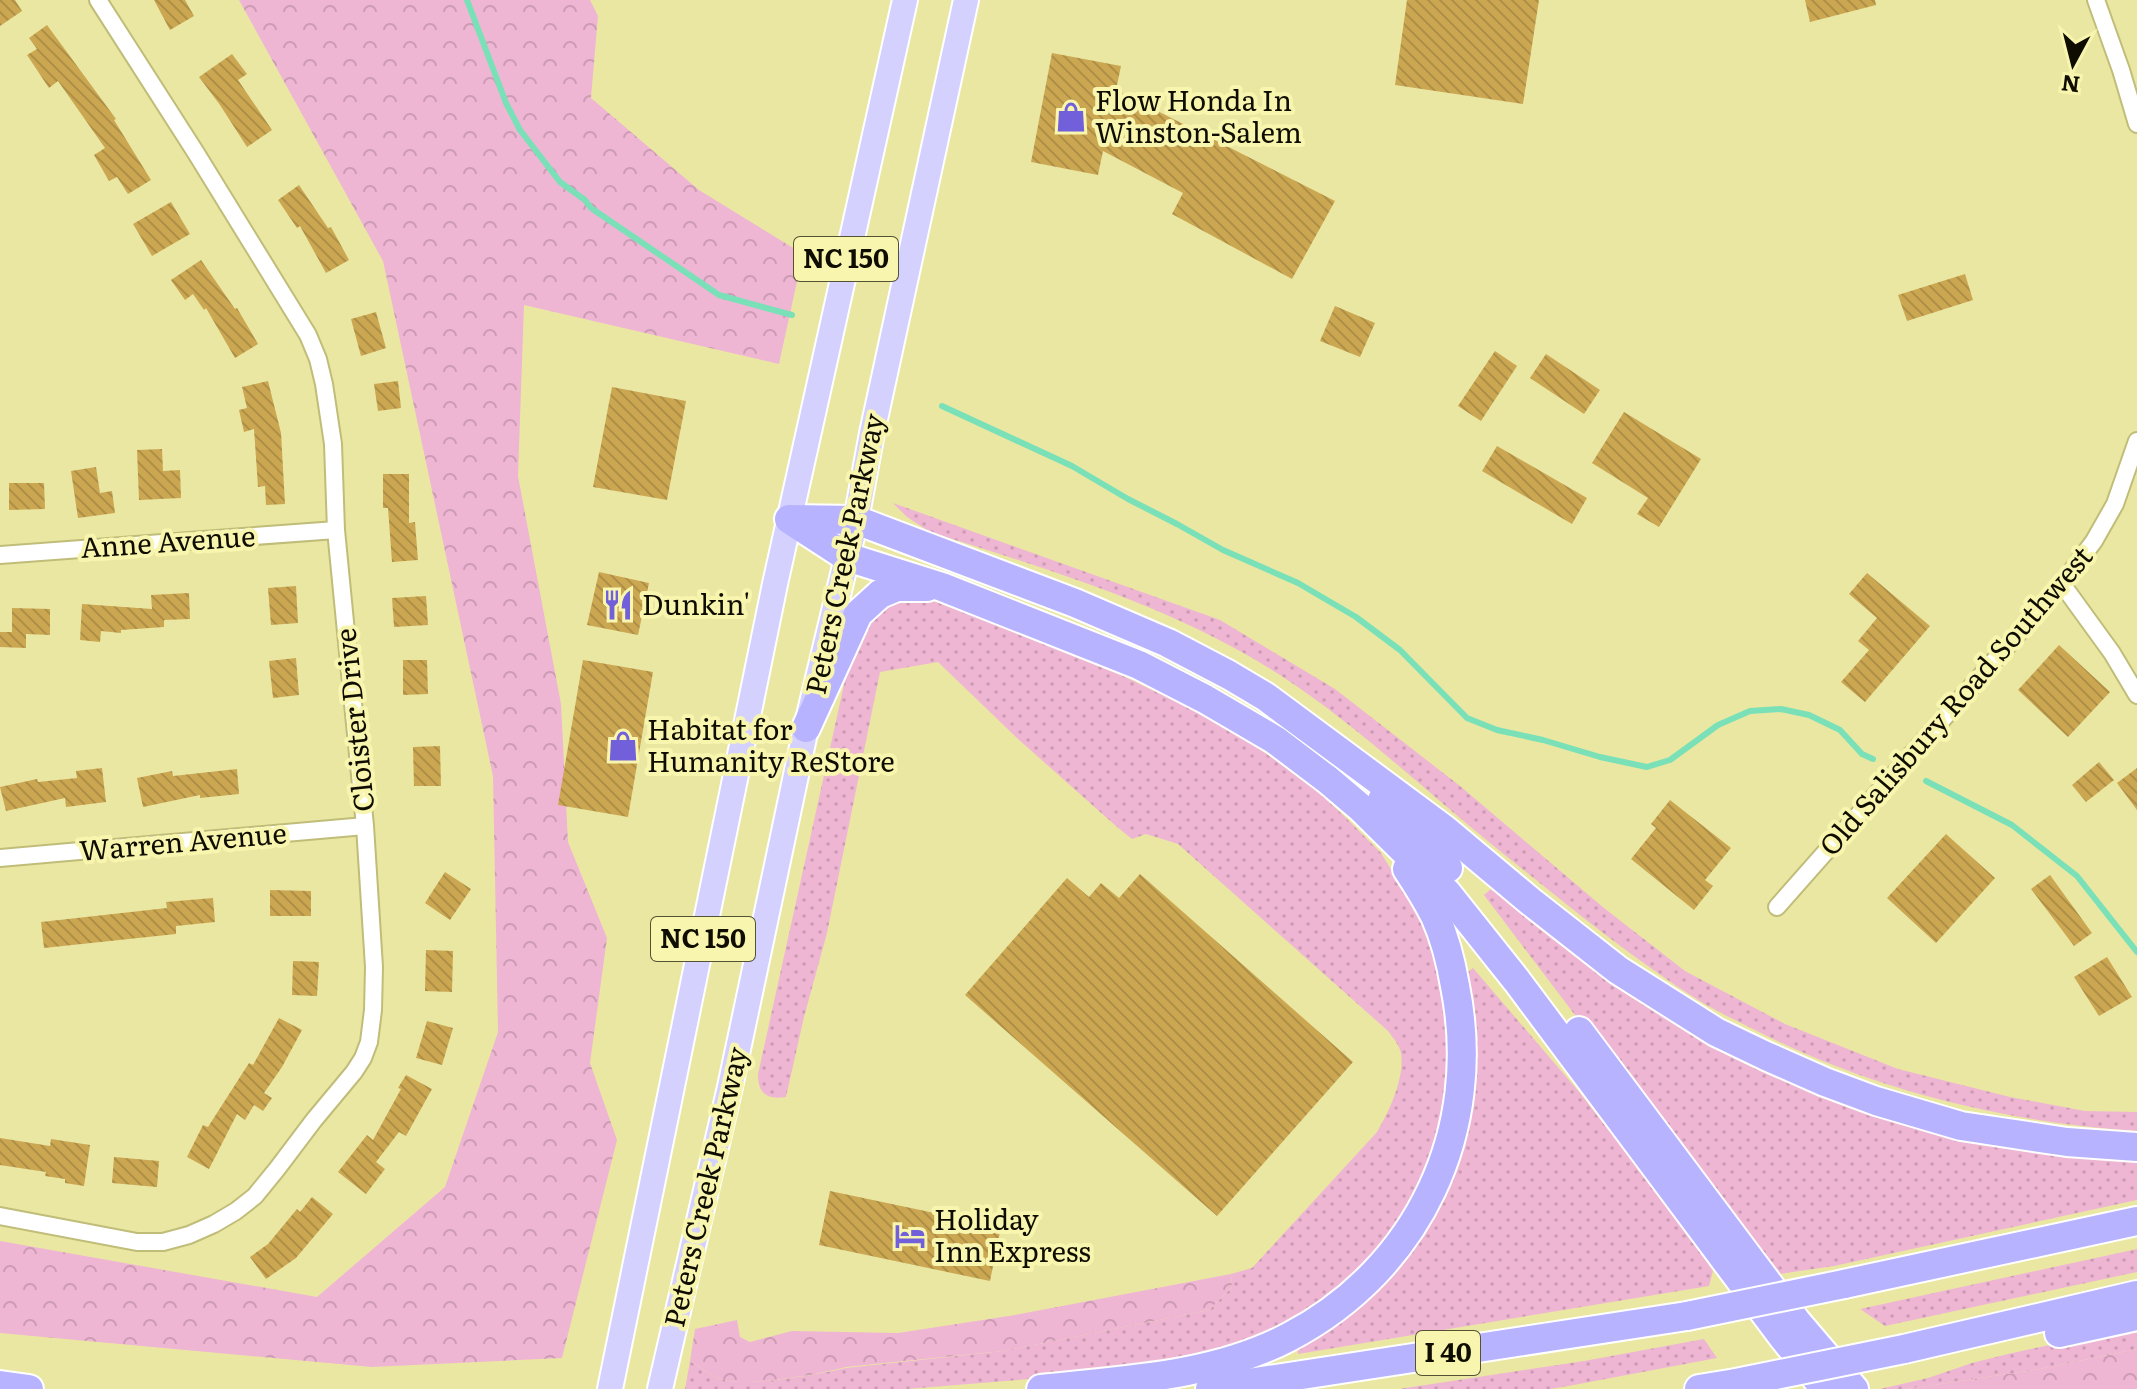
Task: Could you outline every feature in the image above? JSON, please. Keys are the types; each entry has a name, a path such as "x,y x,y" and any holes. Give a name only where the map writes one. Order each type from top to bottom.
{"highway":[{"path":"789,519 856,520 967,561 1168,643 1229,675 1266,697 1444,829 1618,970 1716,1032 1825,1082 1919,1115 2022,1136 2137,1147"},
{"path":"789,519 847,557 942,587 1139,665 1275,740 1328,780 1361,808 1447,893 1466,916 1825,1389"},
{"path":"806,728 858,614 868,603 897,587 942,587"},
{"path":"1266,697 1385,803 1451,871 1524,959 1796,1321 1854,1389"},
{"path":"1041,1389 1182,1373 1221,1363 1287,1338 1348,1298 1375,1273 1423,1210 1449,1146 1458,1114 1463,1045 1460,1007 1446,946 1435,917 1406,867 1361,808"},
{"name":"I 40","path":"1210,1389 1687,1316 2137,1221"},
{"path":"1699,1389 1904,1349 2137,1295"},
{"path":"2003,1327 2053,1334 2137,1316"},
{"path":"0,1385 29,1389"}],"main road":[{"name":"Peters Creek Parkway","path":"610,1389 789,519 905,0"},
{"name":"Peters Creek Parkway","path":"660,1389 724,1115 806,728 856,520 966,0"}],"street":[{"name":"Cloister Drive","path":"0,1216 137,1242 163,1242 214,1224 255,1196 354,1072 369,1042 373,1010 374,967 365,826 336,530 333,444 318,359 308,335 98,0"},
{"path":"2096,0 2137,124"},
{"name":"Old Salisbury Road Southwest","path":"1777,907 2062,584 2094,541 2115,504 2137,441"},
{"name":"Anne Avenue","path":"0,555 336,530"},
{"path":"2062,584 2112,653 2137,695"},
{"name":"Warren Avenue","path":"0,858 365,826"}],"green space":[{"path":"239,0 590,0 598,16 591,98 699,190 803,254 779,364 524,305 518,476 561,704 568,842 607,938 590,1063 617,1140 562,1358 372,1367 0,1333 0,1241 317,1297 445,1187 498,1032 493,776 383,261"},
{"path":"893,503 1220,620 1335,689 1460,786 1604,908 1685,971 1785,1024 1898,1069 2010,1097 2085,1111 2137,1112 2137,1131 2038,1120 1940,1100 1844,1069 1732,1019 1698,1000 1620,946 1495,847 1363,736 1280,675 1154,609 930,532"},
{"path":"909,597 937,602 981,619 1119,674 1181,704 1230,729 1306,781 1343,815 1381,853 1421,919 1437,955 1450,1051 1443,1119 1429,1164 1400,1221 1373,1256 1326,1298 1260,1338 1199,1357 1144,1368 1018,1380 907,1389 685,1389 690,1361 724,1380 766,1381 846,1368 1003,1351 1209,1310 1232,1287 1231,1274 1252,1268 1377,1132 1398,1084 1401,1053 1388,1031 1178,844 1146,834 1132,839 1117,827 938,662 880,672 827,933 786,1097 765,1094 758,1074 849,662 871,611"},
{"path":"1491,889 1624,992 1693,1036 1750,1066 1856,1108 2022,1149 2137,1160 2137,1200 1834,1266 1772,1275 1484,895"},
{"path":"1473,968 1580,1093 1672,1212 1713,1271 1709,1286 1298,1354 1296,1341 1425,1222 1465,974"},
{"path":"2137,1249 2137,1272 1885,1326 1860,1309"},
{"path":"1231,1274 1232,1287 1209,1310 1003,1351 846,1367 750,1382 720,1379 690,1361 695,1329 737,1320 740,1337 750,1342 792,1331 898,1333 1015,1315"},
{"path":"2137,1326 2137,1349 2040,1369 1907,1389 1880,1389 2008,1354"},
{"path":"1704,1339 1717,1358 1563,1387 1399,1389 1584,1361"},
{"path":"2137,1349 2137,1389 1907,1389 2040,1369"}],"building":[{"path":"0,0 15,0 22,11 0,26"},
{"path":"154,0 185,0 194,16 170,30"},
{"path":"1407,0 1539,0 1523,104 1395,85"},
{"path":"1805,0 1875,0 1876,5 1810,22"},
{"path":"47,25 116,119 151,180 128,194 117,177 109,181 94,155 105,148 58,81 49,88 27,55 37,49 29,38"},
{"path":"1052,53 1121,66 1116,90 1335,201 1292,279 1172,214 1183,193 1103,151 1098,175 1031,162"},
{"path":"232,54 247,74 238,80 272,130 247,147 199,77"},
{"path":"299,185 328,228 331,227 349,260 326,273 300,226 297,228 278,200"},
{"path":"171,202 190,234 152,256 133,224"},
{"path":"201,260 237,308 258,344 235,358 206,308 204,310 193,294 185,300 171,280"},
{"path":"1965,274 1973,300 1907,321 1898,295"},
{"path":"1335,306 1375,323 1360,357 1320,341"},
{"path":"376,312 386,348 361,356 351,319"},
{"path":"1495,351 1517,366 1481,421 1458,406"},
{"path":"1546,354 1600,390 1584,414 1530,378"},
{"path":"268,381 281,433 285,504 266,505 265,486 258,487 254,429 244,432 239,410 247,408 242,387"},
{"path":"398,381 401,408 378,411 374,384"},
{"path":"612,387 686,401 667,500 593,487"},
{"path":"1624,412 1701,459 1659,527 1637,514 1648,498 1592,463"},
{"path":"1497,446 1587,498 1572,524 1482,471"},
{"path":"162,449 163,471 180,470 181,498 139,500 137,450"},
{"path":"96,467 100,493 112,491 115,513 78,518 71,471"},
{"path":"383,474 409,474 409,523 415,522 418,560 392,562 388,508 383,508"},
{"path":"9,483 44,483 45,509 9,510"},
{"path":"599,572 649,583 638,635 587,625"},
{"path":"1867,573 1930,626 1865,702 1841,682 1869,650 1858,641 1877,618 1849,594"},
{"path":"296,586 298,623 271,625 268,588"},
{"path":"189,593 190,619 164,620 164,627 121,630 121,633 101,631 100,642 80,640 82,604 152,609 151,595"},
{"path":"426,596 428,625 394,627 392,598"},
{"path":"12,608 50,609 50,635 26,634 26,648 0,647 0,632 12,632"},
{"path":"2059,645 2110,692 2068,737 2018,690"},
{"path":"296,658 299,695 273,698 269,661"},
{"path":"403,660 427,660 428,694 403,695"},
{"path":"583,660 653,672 628,817 558,805"},
{"path":"440,746 441,786 414,786 413,747"},
{"path":"2099,762 2114,780 2086,802 2072,785"},
{"path":"102,768 106,802 66,807 65,798 6,811 0,787 37,779 38,782 77,778 76,771"},
{"path":"2137,768 2137,810 2117,783"},
{"path":"237,769 239,794 200,798 200,795 143,807 137,778 172,771 173,776"},
{"path":"1670,800 1731,848 1705,880 1713,886 1694,910 1631,859 1656,828 1651,824"},
{"path":"1946,834 1995,878 1936,943 1887,898"},
{"path":"445,872 471,889 450,920 425,903"},
{"path":"1140,874 1353,1062 1217,1216 965,995 1067,878 1089,897 1101,883 1119,898"},
{"path":"2050,875 2092,933 2074,946 2031,889"},
{"path":"270,890 311,891 311,916 270,916"},
{"path":"213,898 215,922 176,926 176,934 44,948 41,922 167,908 166,902"},
{"path":"426,950 453,951 452,992 425,991"},
{"path":"2107,957 2132,997 2099,1016 2074,977"},
{"path":"293,961 319,962 317,996 292,995"},
{"path":"279,1018 302,1030 264,1093 272,1098 263,1111 254,1105 245,1120 237,1114 209,1169 187,1157 203,1125 208,1127 249,1063 253,1065"},
{"path":"427,1021 453,1028 442,1065 416,1058"},
{"path":"406,1075 432,1089 406,1136 399,1132 376,1162 385,1169 366,1194 338,1172 367,1135 373,1140"},
{"path":"0,1138 50,1146 51,1139 90,1145 84,1186 45,1176 46,1172 0,1165"},
{"path":"114,1157 159,1161 157,1187 112,1183"},
{"name":"Holiday Inn Express","path":"830,1191 1001,1227 990,1281 819,1245"},
{"path":"312,1197 333,1214 296,1258 266,1279 250,1257 268,1244 297,1209 300,1212"}],"waterway":[{"path":"467,0 506,103 520,130 560,182 591,208 719,295 792,315"},
{"path":"942,406 1072,466 1223,550 1298,583 1356,617 1400,650 1467,718 1497,730 1647,767 1670,760 1718,725 1750,711 1781,709 1809,715 1840,730 1862,754 1873,759"},
{"path":"1926,781 2012,825 2077,876 2137,952"}],"place":[{"name":"Flow Honda In Winston-Salem","path":"1071,117"},
{"name":"Dunkin'","path":"618,605"},
{"name":"Habitat for Humanity ReStore","path":"623,746"},
{"name":"Holiday Inn Express","path":"910,1236"}]}
